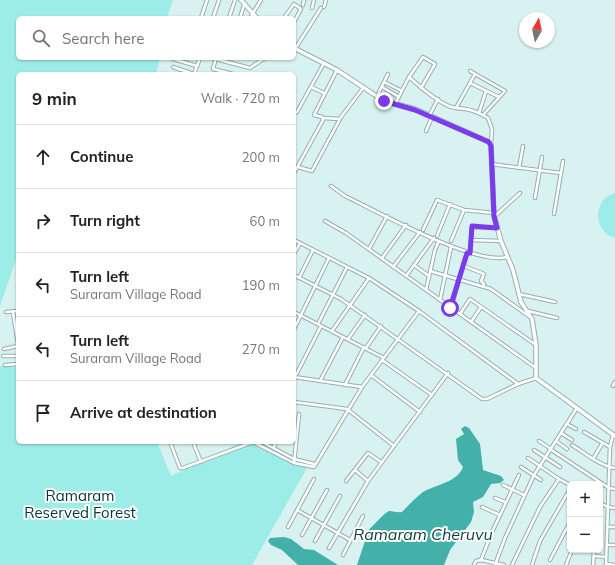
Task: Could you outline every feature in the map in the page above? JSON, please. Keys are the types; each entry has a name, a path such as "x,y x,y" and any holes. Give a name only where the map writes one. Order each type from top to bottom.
{"main road":[{"path":"241,0 255,16"},
{"path":"296,49 337,70 376,97 395,105 406,106 489,142 491,146 494,215 521,302 532,319 536,345 536,378 614,435"}],"street":[{"path":"202,16 207,0"},
{"path":"214,16 219,0"},
{"path":"230,16 235,0"},
{"path":"256,0 258,4"},
{"path":"251,16 261,0"},
{"path":"302,5 304,0"},
{"path":"312,8 314,0"},
{"path":"296,47 326,0"},
{"path":"285,16 294,4 301,9 296,18"},
{"path":"241,16 244,5"},
{"path":"395,105 409,77 422,57 435,63 421,88"},
{"path":"176,60 197,66"},
{"path":"195,72 199,60"},
{"path":"212,72 216,60"},
{"path":"225,60 250,68 262,60"},
{"path":"296,112 298,112 324,63"},
{"path":"173,67 188,72"},
{"path":"213,69 225,72"},
{"path":"337,70 314,115 323,118 340,119"},
{"path":"470,71 505,91 483,115"},
{"path":"376,97 388,74"},
{"path":"455,108 475,74"},
{"path":"409,77 421,88 455,108 462,107 488,118 492,129 491,146"},
{"path":"384,82 402,91"},
{"path":"470,83 499,97"},
{"path":"311,86 324,93"},
{"path":"382,87 399,97"},
{"path":"298,167 312,171 340,119 363,88"},
{"path":"479,113 486,90"},
{"path":"426,131 430,116 438,99"},
{"path":"296,170 323,118"},
{"path":"519,168 523,146"},
{"path":"535,198 542,157"},
{"path":"554,214 563,161"},
{"path":"491,164 561,173"},
{"path":"331,186 345,196 421,231 451,247 469,253 498,258 507,257"},
{"path":"393,266 421,231 437,200 464,210 494,215 520,193"},
{"path":"437,236 450,204"},
{"path":"451,241 464,210"},
{"path":"368,249 387,216"},
{"path":"324,221 346,233 536,368"},
{"path":"382,258 406,225"},
{"path":"450,308 469,253 472,226 497,228"},
{"path":"406,276 434,238"},
{"path":"471,240 501,241"},
{"path":"296,241 369,278 419,311 518,384"},
{"path":"426,290 430,271 440,241"},
{"path":"296,250 300,243"},
{"path":"440,300 451,247"},
{"path":"299,278 313,250"},
{"path":"296,324 329,258"},
{"path":"414,265 429,276"},
{"path":"464,266 484,274 481,281 484,284 483,286"},
{"path":"296,373 347,267"},
{"path":"430,271 491,289 532,319"},
{"path":"296,276 333,295 366,315 484,399 536,378"},
{"path":"332,331 349,304 369,278"},
{"path":"519,294 555,302"},
{"path":"460,314 469,299 536,345"},
{"path":"511,305 521,302"},
{"path":"471,322 481,307"},
{"path":"257,444 294,463 310,467 315,464 347,409 419,311"},
{"path":"527,311 557,318"},
{"path":"6,312 13,312 16,332"},
{"path":"296,313 348,340 365,347 432,395"},
{"path":"348,340 366,315"},
{"path":"345,385 365,347 381,326"},
{"path":"320,381 343,337"},
{"path":"4,349 16,346"},
{"path":"3,356 16,356"},
{"path":"6,365 16,364"},
{"path":"329,548 368,481 448,373"},
{"path":"371,375 420,412"},
{"path":"296,377 362,387"},
{"path":"613,386 615,382"},
{"path":"296,402 347,409 394,446"},
{"path":"496,564 524,495 534,475 577,408"},
{"path":"296,441 299,414"},
{"path":"567,424 576,429"},
{"path":"584,432 602,444 610,447"},
{"path":"561,433 572,440"},
{"path":"614,435 610,447 606,565 615,565"},
{"path":"539,441 609,488 615,489"},
{"path":"556,441 567,448"},
{"path":"171,444 180,468 185,468 248,444"},
{"path":"194,444 201,462"},
{"path":"266,444 294,459 315,464"},
{"path":"274,448 275,444"},
{"path":"294,463 296,444"},
{"path":"594,459 602,444"},
{"path":"572,445 594,459 615,468"},
{"path":"534,450 560,467"},
{"path":"346,481 368,453 382,462"},
{"path":"528,458 567,483"},
{"path":"521,467 541,480"},
{"path":"355,470 368,481"},
{"path":"481,560 505,502 519,475"},
{"path":"288,527 314,479"},
{"path":"512,565 540,507 559,479"},
{"path":"503,485 524,495"},
{"path":"302,535 327,490"},
{"path":"532,565 540,541 567,494"},
{"path":"315,541 340,496"},
{"path":"495,498 505,502"},
{"path":"603,504 615,508"},
{"path":"482,507 500,515"},
{"path":"297,510 350,540"},
{"path":"343,555 363,516"},
{"path":"608,526 615,527"},
{"path":"550,560 567,528"},
{"path":"607,545 615,545"},
{"path":"566,565 571,553"},
{"path":"593,565 594,556 606,557"},
{"path":"474,565 476,561 481,560 504,565"},
{"path":"484,565 486,561"}],"green space":[{"path":"0,0 173,0 168,16 16,16 16,60 160,60 156,72 16,72 16,260 0,306"},
{"path":"615,193 615,238 608,235 602,229 598,216 599,208 602,202 607,196"},
{"name":"Ramaram Reserved Forest","path":"0,366 16,367 16,444 158,444 171,476 238,444 265,444 307,468 252,565 0,565"}],"water":[{"name":"Ramaram Cheruvu","path":"465,426 469,428 480,444 483,470 501,476 504,480 500,483 491,484 483,497 473,502 474,512 471,522 450,550 444,565 357,565 365,541 364,535 384,515 389,511 402,512 423,492 451,480 460,472 463,467 458,460 456,439 464,434 461,429"},
{"name":"Ramaram Cheruvu","path":"284,537 291,539 304,549 314,550 338,565 298,565 282,550 271,545 268,541 270,538"}],"route":[{"path":"384,101 395,105 406,106 489,142 491,146 494,216 497,228 472,226 470,253 467,253 460,280 450,308"}]}
